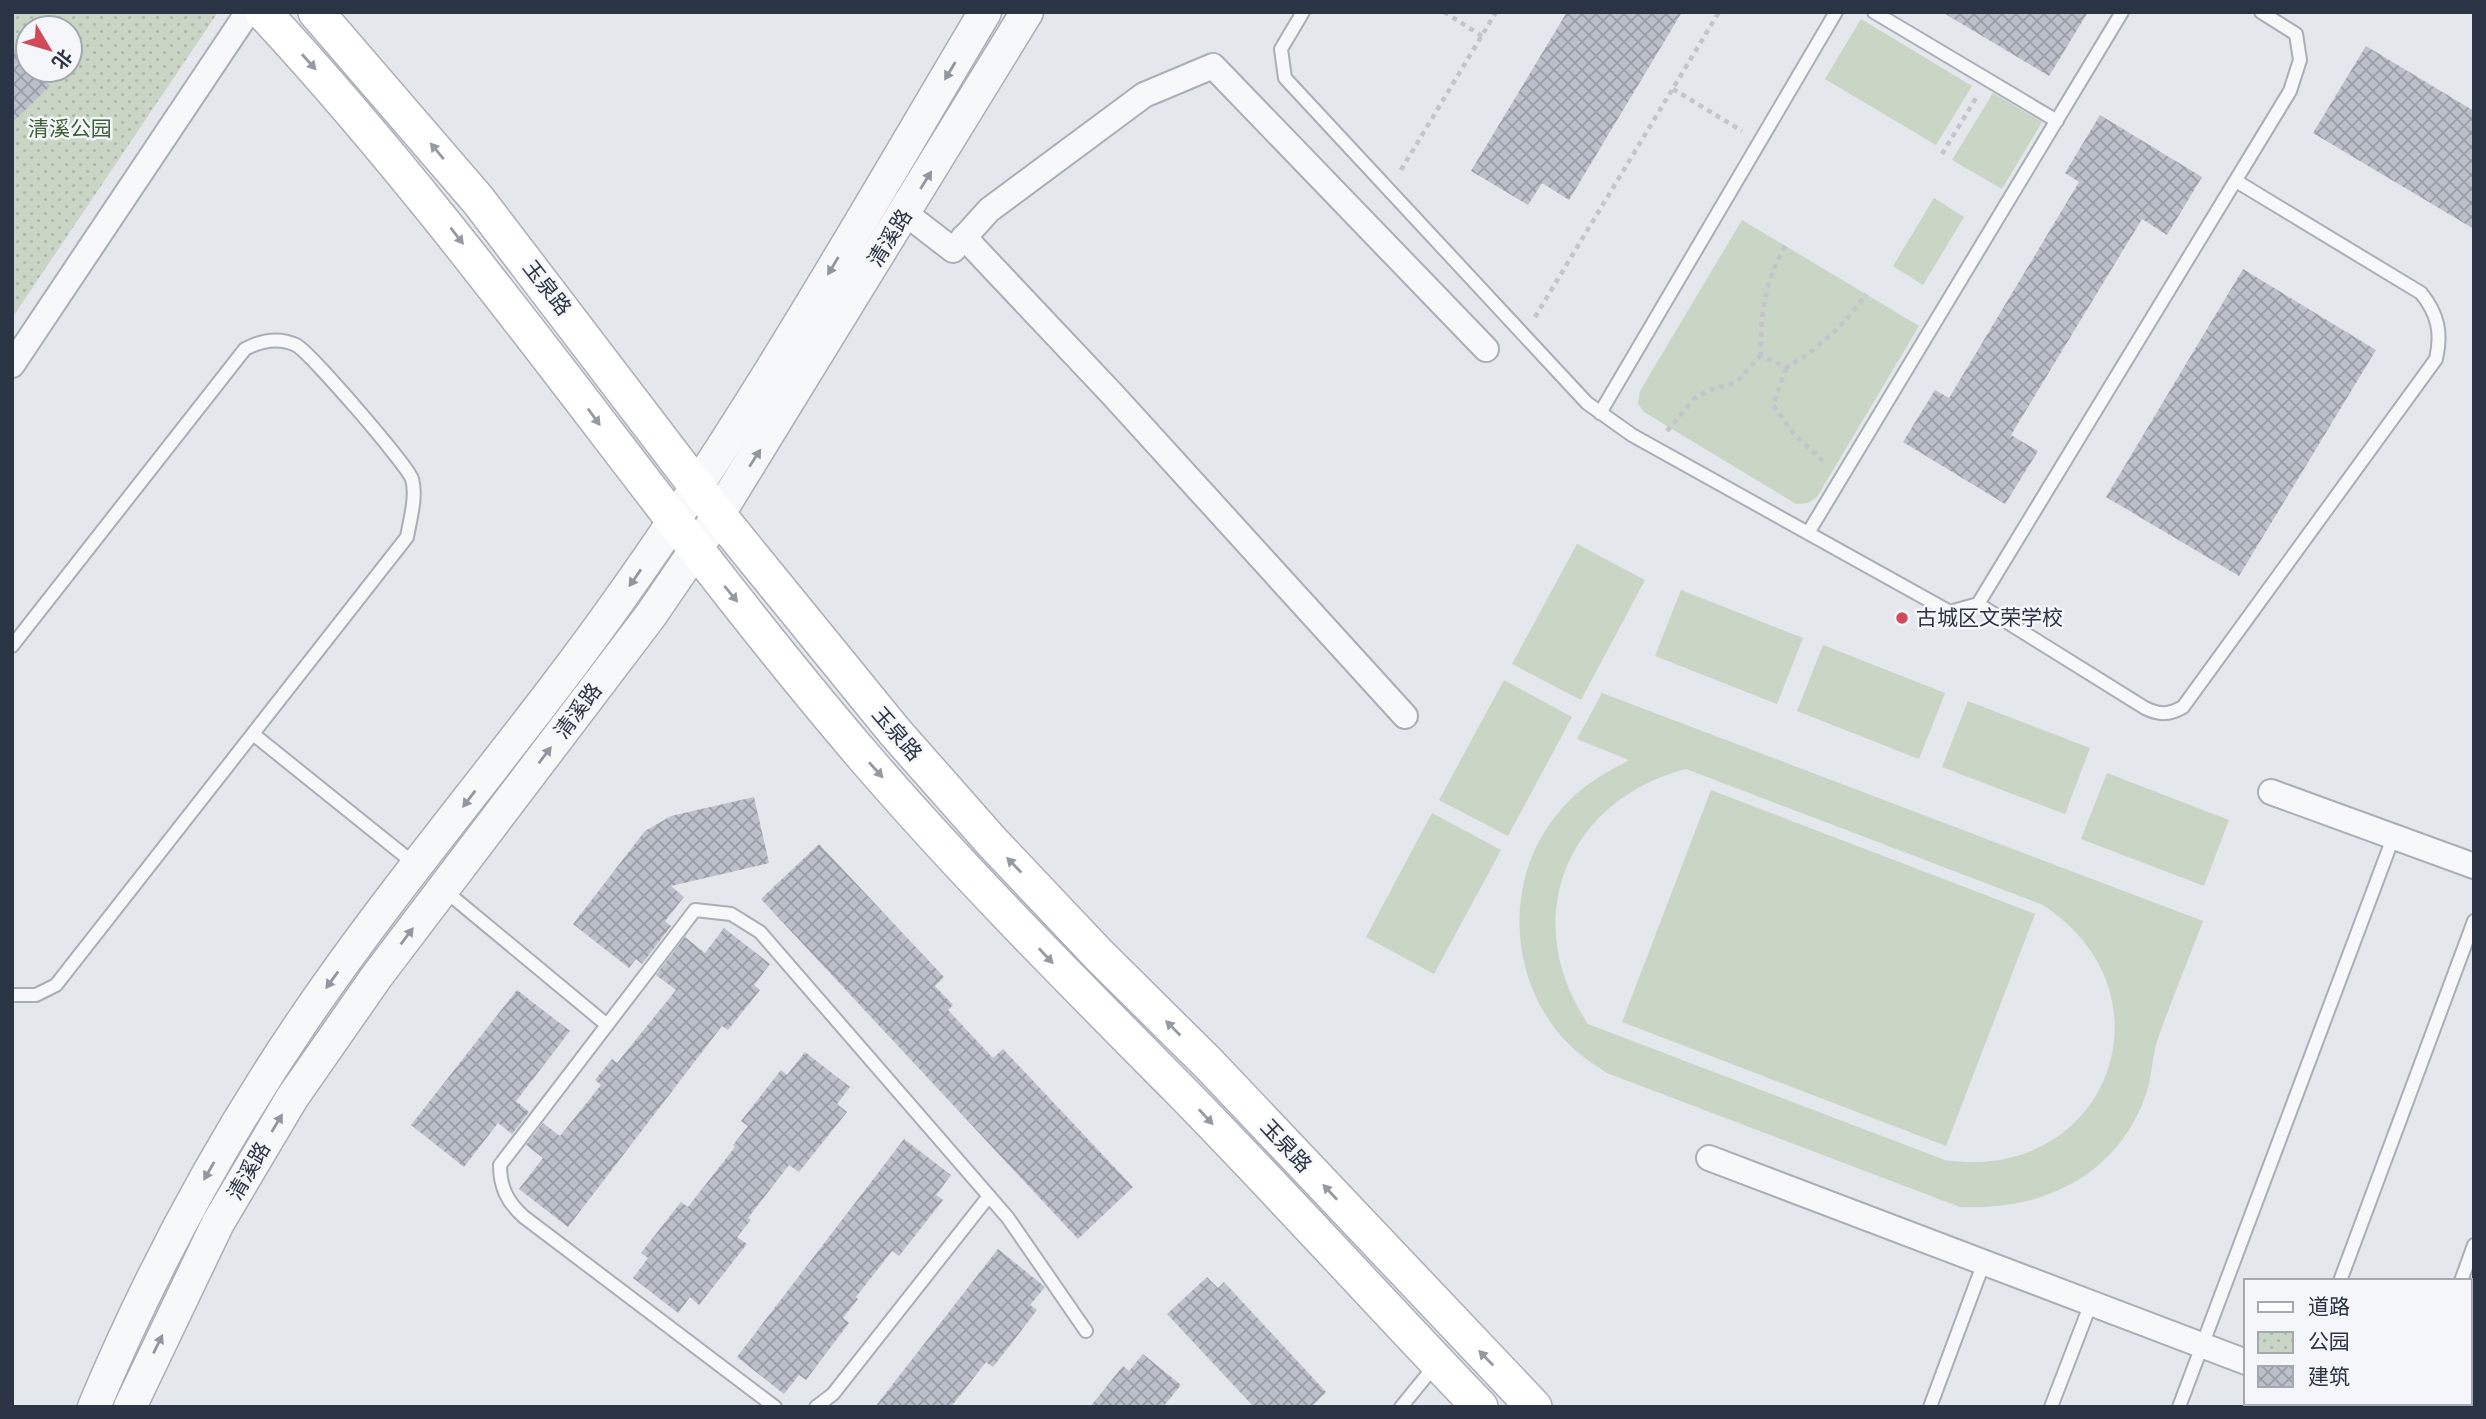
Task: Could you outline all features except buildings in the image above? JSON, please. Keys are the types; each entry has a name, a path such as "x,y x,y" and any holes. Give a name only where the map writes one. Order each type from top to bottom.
{"main road":[{"name":"玉泉路","path":"263,12 362,122 448,225 695,550 865,758 1070,982 1180,1091 1480,1407"},
{"name":"玉泉路","path":"316,12 478,200 696,487 886,722 993,843 1099,955 1208,1063 1534,1407"}],"street":[{"path":"12,366 248,12"},
{"name":"清溪路","path":"94,1407 155,1272 225,1143 305,1017 565,674 674,521 794,332 985,12"},
{"name":"清溪路","path":"130,1407 191,1277 267,1139 334,1036 643,625 695,550 905,214 1027,12"},
{"path":"905,214 953,250 989,210 1144,95 1213,66 1486,349"},
{"path":"964,237 1113,395 1405,716"},
{"path":"2271,792 2474,866"},
{"path":"1709,1158 2244,1361"}],"lane":[{"path":"1303,12 1281,49 1285,78 1587,404 1656,449 1950,612 1978,604 2290,91 2300,61 2296,34 2262,12"},
{"path":"1600,413 1836,12"},
{"path":"1874,12 2057,121"},
{"path":"1808,533 2122,12"},
{"path":"1978,604 2145,708 2155,713 2175,712 2183,707 2436,359 2439,327 2429,303 2421,293 2236,181"},
{"path":"12,646 245,349 270,340 298,346 310,355 412,478 412,512 407,537 56,985 36,995 12,995"},
{"path":"253,734 418,866"},
{"path":"2179,1407 2393,838"},
{"path":"443,888 607,1025"},
{"path":"775,1407 524,1217 506,1196 500,1181 500,1165 695,910 731,914 760,932 989,1196 1086,1331"},
{"path":"2341,1279 2474,921"},
{"path":"816,1407 833,1394 989,1196"},
{"path":"2462,1279 2474,1245"},
{"path":"1930,1407 1984,1262"},
{"path":"2051,1407 2091,1303"},
{"path":"1401,1407 1437,1362"}],"path":[{"path":"1444,12 1482,36"},
{"path":"1389,189 1496,12"},
{"path":"1524,335 1719,12"},
{"path":"1942,154 1987,79"},
{"path":"1673,89 1760,141"},
{"path":"1656,449 1681,411 1694,399 1709,390 1737,382 1761,355 1760,317 1764,293 1785,246"},
{"path":"1843,475 1813,455 1773,405 1786,368 1835,334 1866,294"},
{"path":"1761,355 1786,368"}],"green space":[{"name":"清溪公园","path":"12,12 218,12 12,318"},
{"path":"1861,19 1972,86 1936,145 1825,79"},
{"path":"1993,93 2042,122 2002,189 1952,160"},
{"path":"1934,198 1964,217 1923,285 1893,266"},
{"path":"1742,220 1919,326 1817,497 1808,503 1796,504 1644,412 1638,404 1640,391"},
{"path":"1577,544 1645,580 1581,700 1512,664"},
{"path":"1681,590 1803,638 1777,704 1655,656"},
{"path":"1823,645 1945,693 1919,759 1797,711"},
{"path":"1504,680 1572,717 1508,836 1439,800"},
{"path":"1602,693 2203,921 2157,1041 2146,1094 2133,1123 2117,1147 2096,1167 2073,1183 2048,1195 2020,1203 1960,1207 1607,1073 1582,1056 1561,1036 1542,1009 1529,980 1522,949 1520,918 1523,886 1532,856 1547,827 1582,789 1629,760 1577,739","holes":["1686,769 2043,905 2085,943 2108,986 2115,1032 2106,1075 2083,1114 2048,1143 2001,1160 1945,1160 1588,1024 1567,985 1557,945 1557,906 1566,870 1584,836 1610,807 1644,785"]},
{"path":"1968,701 2090,748 2065,814 1942,767"},
{"path":"2107,773 2229,820 2204,886 2081,839"},
{"path":"1711,790 2035,914 1946,1146 1622,1022"},
{"path":"1432,813 1501,850 1434,974 1366,937"}],"place":[{"name":"古城区文荣学校","path":"1902,618"}]}
